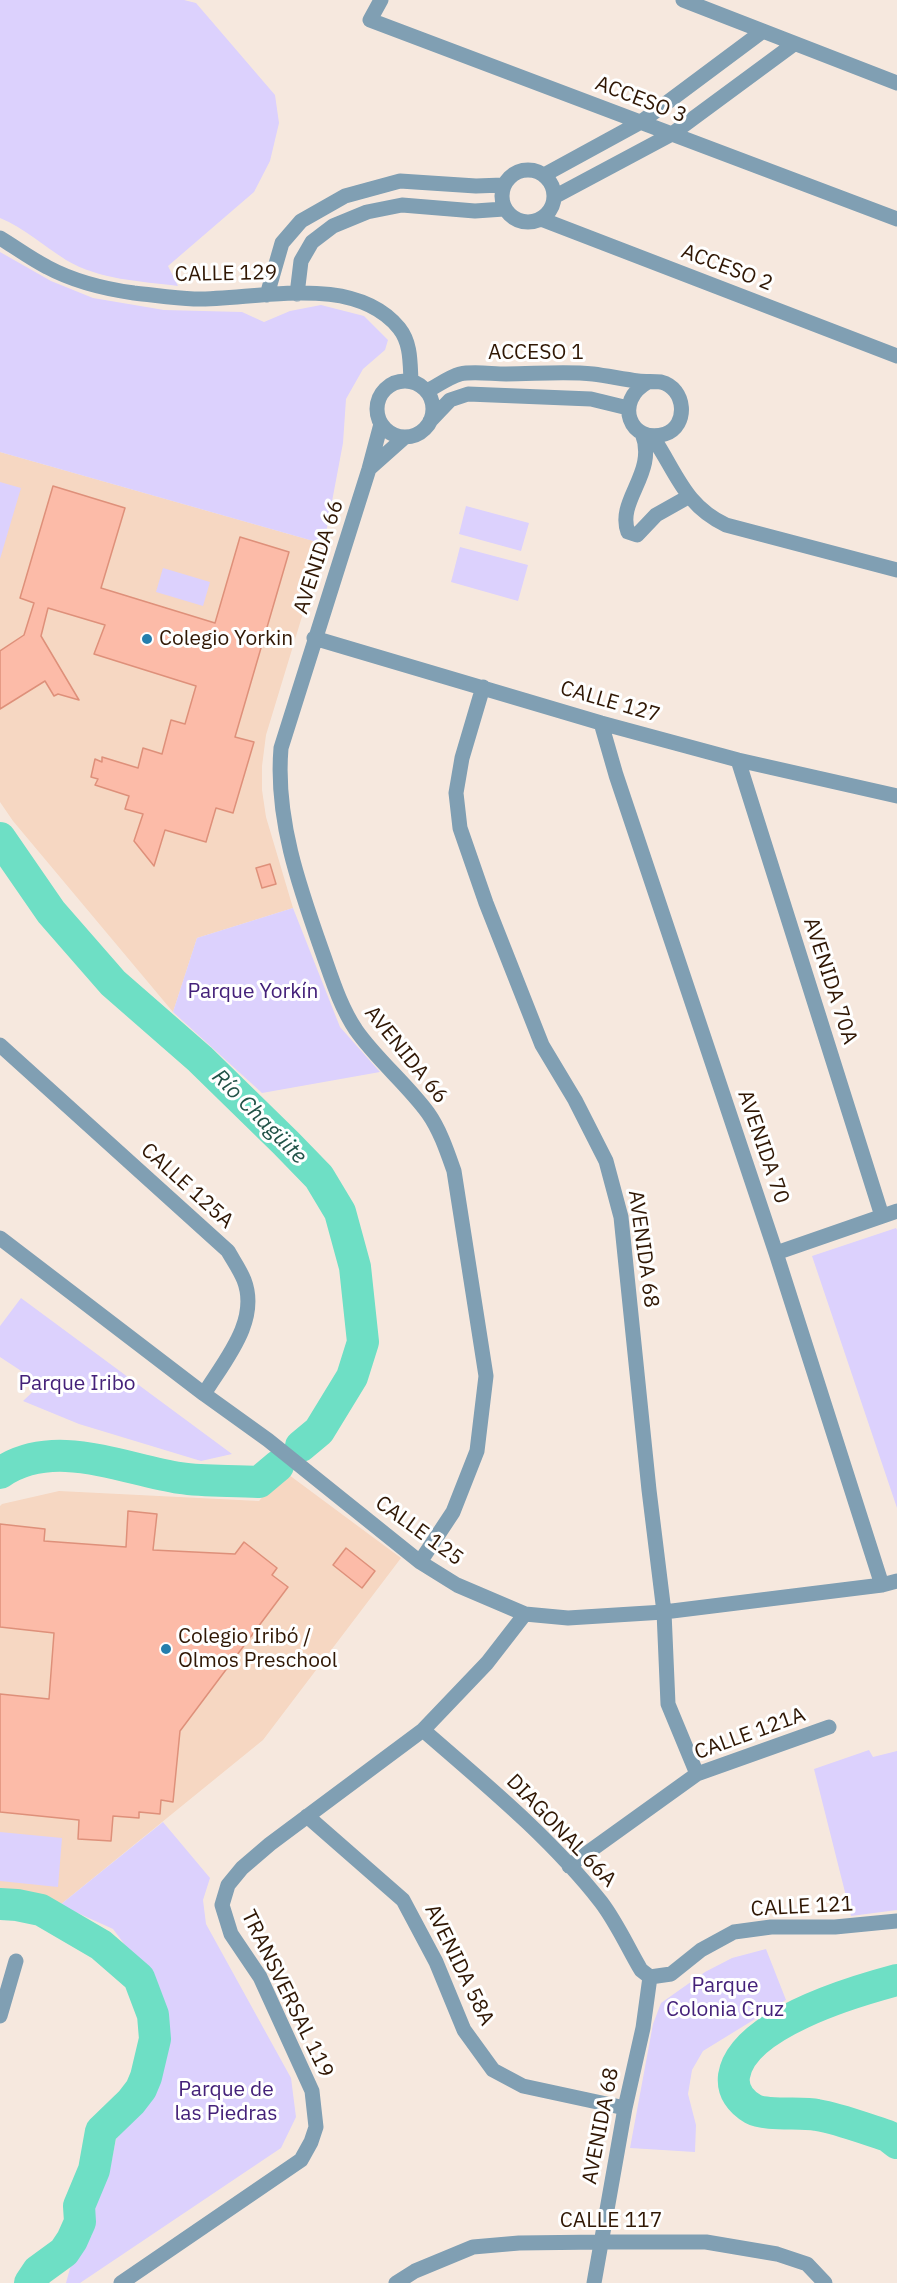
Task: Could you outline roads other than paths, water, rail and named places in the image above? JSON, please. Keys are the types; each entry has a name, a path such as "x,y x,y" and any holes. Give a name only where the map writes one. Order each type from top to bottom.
{"street":[{"name":"ACCESO 3","path":"381,0 370,20 897,219"},
{"path":"682,0 897,83"},
{"path":"544,175 641,122 763,31"},
{"path":"554,197 672,134 794,44"},
{"path":"522,170 544,175 553,189 552,206 541,219 533,222 517,220 504,208 501,193 503,185 514,173 522,170"},
{"path":"267,295 282,243 301,221 345,196 400,181 476,186 503,185"},
{"path":"297,294 301,261 312,242 333,226 368,212 402,205 475,212 504,208"},
{"name":"ACCESO 2","path":"541,219 897,356"},
{"name":"CALLE 129","path":"0,238 48,268 86,282 133,292 194,298 316,293 353,298 369,304 400,329 409,348 411,381"},
{"name":"ACCESO 1","path":"427,391 459,374 591,374 661,382 673,388 680,399 682,412 669,461"},
{"path":"369,469 405,437 420,433 430,421 433,405 427,391 411,381 401,380 384,388 376,406 377,415 387,431 405,437"},
{"path":"648,382 638,388 631,397 628,408 634,427 647,435 669,461 688,497 712,519 726,525 897,570"},
{"name":"ACCESO 1","path":"430,421 450,400 468,394 591,399 628,408"},
{"name":"AVENIDA 66","path":"381,424 369,469 281,748 279,771 283,816 303,896 342,1008 357,1032 428,1113 445,1144 454,1171 486,1376 477,1451 453,1512 420,1562"},
{"path":"647,435 666,434 678,425"},
{"path":"647,435 647,458 626,516 628,532 637,535 656,515 688,497"},
{"name":"CALLE 127","path":"314,638 601,723 738,760 897,796"},
{"name":"AVENIDA 68","path":"483,687 462,758 456,793 460,828 486,903 542,1045 575,1100 606,1161 621,1216 648,1490 664,1612 668,1704 698,1774"},
{"name":"AVENIDA 70","path":"601,723 620,787 776,1253 882,1585"},
{"name":"AVENIDA 70A","path":"738,760 890,1214"},
{"name":"CALLE 125A","path":"0,1045 228,1251 245,1280 248,1309 240,1336 204,1394"},
{"path":"776,1253 890,1214"},
{"name":"CALLE 125","path":"0,1238 268,1440 420,1562 457,1585 525,1614 568,1618 664,1612 882,1585 897,1581"},
{"name":"TRANSVERSAL 119","path":"121,2283 301,2160 316,2127 312,2091 260,1977 231,1934 222,1905 228,1885 242,1868 307,1816 423,1730 487,1663 525,1614"},
{"name":"CALLE 121A","path":"569,1866 698,1774 829,1728"},
{"name":"DIAGONAL 66A","path":"423,1730 522,1815 569,1866 602,1904 641,1970 650,1977"},
{"name":"AVENIDA 58A","path":"307,1816 403,1900 436,1962 464,2030 493,2070 523,2086 625,2108"},
{"name":"CALLE 121","path":"650,1977 671,1974 701,1950 734,1932 771,1927 835,1927 897,1921"},
{"path":"0,2016 16,1961"},
{"name":"AVENIDA 68","path":"594,2283 625,2108 643,2028 650,1977"},
{"name":"CALLE 117","path":"396,2283 415,2271 473,2247 519,2243 706,2242 777,2254 807,2264 825,2283"}],"waterway":[{"name":"Río Chagüite","path":"0,838 51,912 113,983 200,1059 286,1143 319,1177 340,1212 355,1267 363,1342 352,1377 319,1431 301,1446"},
{"name":"Río Chagüite","path":"0,1473 21,1462 43,1457 65,1456 88,1458 180,1478 259,1482 278,1466"},
{"name":"Río Chagüite","path":"0,1904 41,1910 101,1945 139,1978 153,2015 155,2039 141,2089 101,2131 94,2170 79,2206 80,2222 72,2240 64,2252 38,2271 30,2283"},
{"path":"897,1980 828,2002 777,2026 741,2057 734,2076 736,2091 741,2099 753,2109 826,2117 888,2136 897,2143"}],"place":[{"name":"Colegio Yorkin","path":"147,639"},
{"name":"Colegio Iribó / Olmos Preschool","path":"166,1649"}],"park label":[{"name":"Parque Yorkín","path":"253,992"},
{"name":"Parque Iribo","path":"77,1384"},
{"name":"Parque Colonia Cruz","path":"725,1998"},
{"name":"Parque de las Piedras","path":"226,2102"}]}
